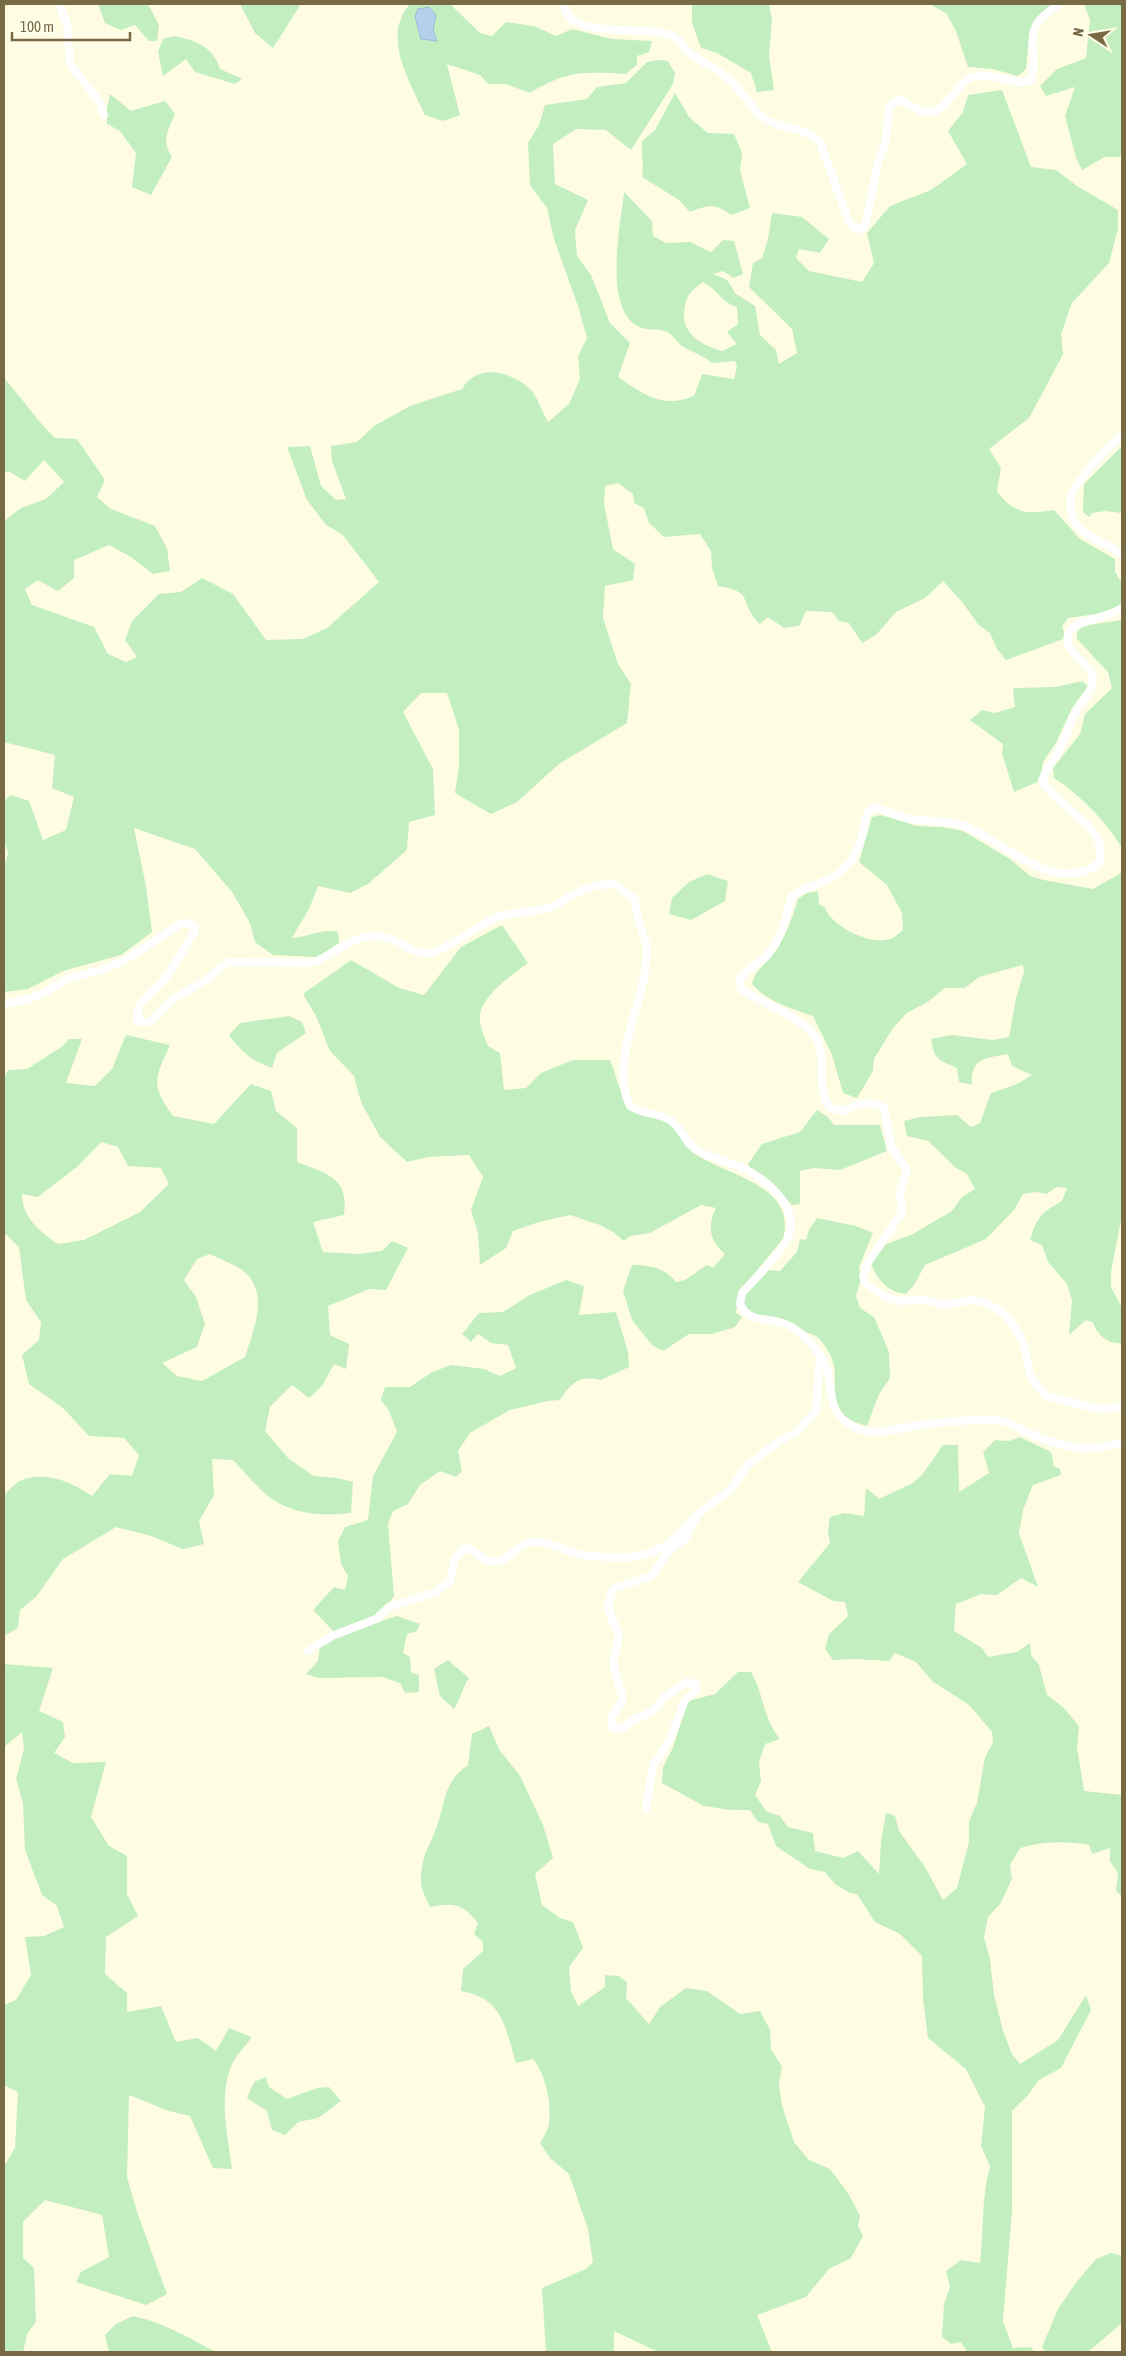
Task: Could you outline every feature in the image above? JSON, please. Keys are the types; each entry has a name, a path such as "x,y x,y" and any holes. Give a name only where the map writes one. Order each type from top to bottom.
{"street":[{"path":"59,4 67,24 70,62 99,101 104,116"},
{"path":"564,4 565,12 570,19 579,24 621,31 660,32 674,37 688,51 728,78 750,106 765,118 813,136 820,142 849,222 856,230 862,228 867,218 878,163 886,140 889,107 894,102 901,100 920,111 934,111 946,103 961,83 976,76 997,76 1023,83 1030,81 1035,64 1034,34 1037,24 1059,4"},
{"path":"1122,435 1102,453 1077,486 1071,497 1070,506 1073,518 1079,527 1097,541 1114,548 1122,555"},
{"path":"1122,608 1106,617 1073,628 1069,633 1067,642 1072,652 1092,670 1094,677 1087,698 1079,706 1060,750 1044,773 1042,781 1051,793 1097,837 1101,848 1099,862 1094,867 1065,874 1044,870 964,825 913,819 876,807 869,810 866,815 863,832 853,858 833,879 801,889 792,896 789,912 766,957 744,972 739,980 741,989 758,1001 810,1028 820,1047 822,1092 830,1108 845,1111 857,1103 872,1102 884,1107 891,1146 908,1170 900,1191 902,1212 867,1264 863,1277 866,1284 886,1297 899,1301 927,1300 943,1305 971,1300 986,1303 1004,1315 1019,1334 1035,1384 1046,1396 1099,1409 1122,1407"},
{"path":"4,1004 25,1000 44,993 67,979 101,970 125,960 182,923 188,923 194,926 195,931 191,938 182,950 170,973 140,1006 137,1020 145,1023 151,1021 172,999 205,981 220,967 230,962 244,961 267,964 311,963 319,961 349,942 372,936 380,936 401,942 416,952 431,953 445,947 475,928 508,913 552,907 583,889 614,884 634,899 639,923 646,940 647,952 642,986 632,1021 626,1055 624,1085 627,1099 633,1108 659,1115 674,1123 688,1144 695,1149 741,1167 758,1178 778,1194 784,1202 791,1223 787,1241 742,1293 740,1304 747,1315 755,1319 781,1323 795,1330 820,1355 829,1375 831,1403 836,1412 855,1428 868,1432 941,1422 998,1420 1063,1447 1106,1448 1122,1443"},
{"path":"307,1650 332,1636 376,1619 389,1607 436,1592 450,1581 455,1559 464,1548 474,1550 489,1561 495,1562 501,1561 520,1546 536,1542 557,1546 582,1555 630,1558 652,1553 672,1540 697,1515 730,1490 748,1465 779,1441 796,1433 816,1410 820,1355"},
{"path":"646,1810 653,1766 669,1740 684,1700 696,1690 695,1684 687,1682 663,1698 651,1712 633,1720 623,1728 613,1728 611,1719 623,1699 613,1663 618,1633 610,1615 608,1602 615,1588 648,1577 654,1572 668,1551 686,1538 697,1515"}],"green space":[{"path":"98,4 148,4 159,25 157,41 149,41 135,25 121,30 105,23"},
{"path":"240,4 301,4 273,48 255,33"},
{"path":"410,4 450,4 480,33 492,36 506,22 534,26 556,36 572,29 612,39 652,41 649,52 637,56 637,65 626,74 576,74 555,80 530,93 506,84 488,84 480,75 447,64 460,115 443,121 425,115 406,74 398,44 398,30 402,17","holes":["418,9 435,15 433,30 437,40"]},
{"path":"692,4 769,4 772,20 769,56 774,90 757,92 751,73 717,53 701,48 692,23"},
{"path":"929,4 1055,4 1036,20 1029,38 1026,69 1018,76 993,69 968,67 956,31 946,13"},
{"path":"1084,4 1122,4 1122,148 1120,157 1105,157 1082,170 1076,158 1065,116 1075,87 1046,96 1040,86 1057,69 1086,58 1090,20"},
{"path":"174,36 203,46 213,55 220,69 242,79 235,84 195,72 186,59 163,76 158,52 163,39"},
{"path":"668,61 675,73 673,84 631,150 606,130 576,129 553,144 555,184 588,200 575,230 577,256 591,275 610,323 630,343 618,377 654,398 673,401 694,396 702,374 734,379 737,367 735,361 712,363 682,346 667,332 642,328 629,319 621,305 617,287 616,267 624,192 652,221 653,236 666,243 690,242 711,252 723,240 734,241 743,274 734,278 723,271 713,274 727,280 736,294 755,306 760,335 776,350 779,364 797,353 792,329 749,287 753,263 762,258 768,239 772,213 802,217 829,239 820,253 799,249 796,258 809,271 862,282 874,263 867,233 890,206 931,190 967,164 948,131 963,112 968,95 1002,90 1031,167 1056,170 1077,186 1118,210 1118,229 1109,263 1072,303 1061,334 1063,354 1029,418 989,449 1001,468 997,491 1003,499 1016,509 1023,511 1054,510 1080,539 1115,559 1115,572 1122,583 1122,603 1118,611 1068,618 1062,626 1066,638 1006,660 997,649 990,633 978,624 943,581 925,598 896,612 876,635 862,643 849,623 839,621 832,612 806,611 799,626 784,628 768,617 760,624 753,616 742,595 730,588 718,586 712,568 711,551 700,534 664,537 649,523 644,508 634,503 633,494 618,483 605,486 604,504 613,549 635,564 633,580 605,586 603,618 618,664 631,684 627,723 559,764 517,802 491,814 455,793 459,766 459,730 447,693 421,693 403,712 433,769 435,815 409,822 407,850 368,884 350,893 318,886 309,909 292,938 332,931 338,932 339,943 317,957 273,955 255,942 250,923 232,892 195,849 134,828 146,886 152,932 121,955 63,971 28,989 4,992 4,868 8,853 4,840 4,801 11,795 29,801 43,840 66,830 74,797 52,788 55,755 4,742 4,521 21,508 46,499 64,482 44,460 25,481 10,472 4,472 4,378 55,438 77,439 105,480 97,497 111,509 155,526 167,548 170,571 153,574 131,557 109,545 74,560 74,578 58,591 38,580 25,589 32,605 94,627 108,654 126,662 137,657 125,640 132,621 159,594 181,592 202,578 233,594 266,640 303,639 327,628 379,582 342,534 326,525 307,500 287,447 310,446 321,486 336,500 346,499 332,461 331,446 357,442 374,426 410,406 462,389 476,375 494,372 512,377 521,382 534,395 548,422 569,404 580,379 578,356 587,338 578,306 554,239 547,208 530,185 528,143 539,125 545,105 587,99 597,87 626,83 647,62","holes":["703,282 727,302 737,307 738,324 727,332 737,344 722,351 704,344 691,334 686,327 684,319 684,310 690,294"]},
{"path":"675,93 689,117 708,133 734,134 742,153 740,170 750,208 731,215 720,208 711,206 690,212 679,200 642,177 642,141 655,130"},
{"path":"110,94 131,111 165,101 175,114 166,140 172,157 151,195 132,187 136,153 120,131 107,124 107,108"},
{"path":"1122,446 1122,513 1105,511 1092,513 1089,517 1083,512 1084,484"},
{"path":"1122,620 1122,848 1092,810 1054,778 1053,768 1080,734 1085,714 1112,688 1108,672 1077,639 1077,632 1082,626"},
{"path":"1082,681 1088,686 1072,708 1056,743 1043,762 1040,781 1014,792 1002,753 1003,744 970,720 982,710 995,713 1015,707 1013,688 1056,687"},
{"path":"881,815 917,826 942,827 963,831 1010,859 1030,876 1044,880 1093,889 1121,873 1122,868 1122,1215 1111,1272 1111,1287 1122,1308 1122,1343 1108,1341 1097,1331 1093,1323 1086,1320 1069,1335 1072,1300 1067,1284 1048,1262 1042,1245 1030,1240 1038,1220 1050,1208 1062,1201 1067,1188 1056,1187 1047,1194 1037,1192 1023,1194 1014,1210 986,1239 925,1265 914,1285 906,1294 888,1288 871,1264 886,1244 911,1235 952,1211 962,1197 975,1189 967,1174 956,1168 928,1141 907,1136 904,1121 921,1117 957,1115 971,1127 980,1123 991,1093 1017,1084 1032,1075 1012,1066 1008,1054 986,1058 977,1064 972,1076 972,1085 959,1082 957,1068 938,1058 931,1039 952,1035 993,1040 1009,1037 1016,998 1024,972 1023,965 979,977 965,988 945,988 929,1001 907,1013 893,1028 874,1059 873,1071 857,1098 843,1093 832,1055 813,1016 772,1000 752,984 758,971 772,956 784,936 798,899 807,893 818,891 819,904 825,908 829,915 843,928 863,937 873,940 890,939 903,930 902,913 887,885 859,862 872,817"},
{"path":"707,874 728,881 725,901 691,920 669,914 672,898 689,882"},
{"path":"502,925 528,963 490,995 481,1011 481,1025 488,1046 500,1053 504,1090 526,1088 541,1073 573,1060 610,1060 624,1101 629,1109 637,1113 666,1120 673,1126 690,1150 704,1159 754,1183 768,1193 779,1205 785,1220 783,1239 739,1292 736,1313 742,1317 735,1327 712,1334 689,1334 663,1351 652,1345 632,1320 623,1291 632,1265 657,1268 667,1273 676,1282 685,1280 707,1265 713,1268 725,1254 716,1243 711,1232 711,1221 716,1208 701,1205 650,1233 630,1236 624,1241 600,1225 570,1215 539,1222 513,1231 506,1248 480,1265 478,1233 471,1210 483,1177 469,1155 428,1157 407,1162 380,1137 361,1102 354,1076 330,1051 316,1016 303,994 351,960 399,988 424,995 461,947"},
{"path":"289,1016 302,1022 306,1033 277,1053 272,1068 248,1055 229,1035 240,1023"},
{"path":"126,1035 170,1045 157,1081 161,1096 166,1105 173,1116 214,1124 251,1084 271,1091 276,1111 297,1128 297,1162 334,1179 343,1192 345,1202 344,1215 313,1222 323,1252 358,1254 382,1251 392,1241 408,1248 386,1290 369,1289 328,1306 330,1335 349,1344 346,1369 334,1364 322,1386 309,1398 292,1385 270,1407 265,1431 289,1459 314,1476 337,1478 353,1482 351,1513 322,1514 302,1512 284,1506 259,1488 233,1460 212,1459 214,1495 199,1521 204,1544 183,1549 148,1535 116,1527 63,1559 36,1597 20,1610 18,1628 4,1636 4,1495 20,1481 50,1477 76,1486 92,1496 110,1474 132,1476 139,1455 124,1438 89,1436 63,1408 29,1384 22,1355 39,1340 41,1322 26,1300 19,1248 7,1235 4,1236 4,1079 8,1070 27,1069 63,1046 69,1039 82,1039 66,1083 95,1086 112,1069","holes":["101,1142 118,1147 128,1166 161,1168 169,1184 140,1212 84,1240 58,1244 33,1223 25,1210 22,1194 38,1197 78,1166","210,1254 235,1266 248,1275 254,1284 258,1305 255,1326 245,1357 202,1381 177,1376 162,1363 197,1347 205,1324 196,1297 184,1280 197,1259"]},
{"path":"817,1110 828,1117 834,1125 880,1125 887,1151 840,1170 814,1168 800,1171 800,1204 792,1205 764,1177 750,1168 748,1164 762,1144 800,1132"},
{"path":"817,1218 856,1226 873,1233 859,1267 861,1279 856,1296 860,1308 874,1317 889,1352 890,1378 879,1394 867,1426 850,1420 841,1412 836,1404 833,1363 828,1351 819,1338 788,1321 753,1313 744,1306 744,1296 749,1288 766,1270 780,1271 797,1252 800,1239 806,1240 809,1230"},
{"path":"566,1280 584,1286 579,1315 616,1312 628,1352 629,1367 601,1380 594,1378 581,1379 568,1389 560,1400 510,1410 470,1433 458,1451 462,1471 456,1477 440,1471 420,1485 408,1504 393,1511 388,1524 394,1596 382,1613 335,1633 313,1610 334,1587 345,1590 348,1576 341,1564 338,1541 345,1527 368,1520 373,1476 397,1432 389,1411 381,1400 385,1387 410,1387 432,1372 451,1365 484,1369 500,1376 516,1368 508,1345 491,1343 478,1334 471,1342 462,1334 479,1313 503,1312 530,1295"},
{"path":"1020,1437 1051,1452 1054,1466 1060,1469 1061,1475 1033,1485 1023,1510 1019,1533 1038,1587 1021,1578 997,1595 981,1594 956,1604 954,1631 982,1648 988,1657 1017,1652 1030,1643 1031,1655 1039,1665 1047,1695 1063,1707 1079,1726 1077,1747 1084,1791 1122,1795 1122,1896 1116,1891 1118,1873 1110,1861 1110,1848 1092,1854 1089,1845 1063,1842 1037,1844 1020,1848 1010,1865 1012,1879 1000,1904 988,1917 984,1937 990,1959 994,1995 1003,2031 1012,2054 1020,2064 1058,2040 1086,1995 1091,2010 1061,2068 1039,2080 1028,2095 1012,2111 1012,2211 1003,2321 1013,2348 1031,2347 1034,2352 967,2352 961,2342 951,2344 942,2337 944,2304 950,2287 946,2271 961,2260 980,2263 984,2202 990,2166 981,2146 985,2107 966,2069 928,2038 923,2000 922,1956 900,1934 875,1922 857,1894 850,1893 835,1884 825,1872 810,1869 776,1846 768,1824 758,1822 750,1810 731,1810 704,1806 662,1783 663,1767 673,1747 688,1701 715,1694 738,1672 751,1672 759,1689 770,1723 780,1739 765,1744 759,1762 761,1781 755,1795 767,1812 780,1816 788,1827 813,1833 815,1851 843,1858 858,1851 879,1874 881,1842 886,1813 895,1816 899,1831 925,1867 943,1900 957,1888 969,1842 969,1821 977,1803 985,1757 993,1743 992,1732 969,1705 932,1681 916,1662 895,1653 889,1661 833,1660 825,1649 829,1634 848,1616 845,1602 833,1601 798,1582 830,1543 828,1531 830,1517 844,1513 864,1516 866,1488 879,1499 913,1483 922,1475 943,1445 958,1445 959,1492 989,1473 983,1452 995,1440 1009,1441"},
{"path":"397,1616 420,1624 417,1631 407,1634 403,1653 410,1657 411,1672 419,1675 419,1692 405,1693 400,1683 382,1677 319,1678 306,1674 318,1661 320,1646 335,1637"},
{"path":"448,1660 469,1678 454,1709 440,1696 434,1669"},
{"path":"4,1664 53,1668 39,1711 63,1722 65,1737 54,1753 73,1763 106,1762 91,1817 109,1846 127,1856 127,1894 138,1916 106,1937 105,1974 127,1993 127,2012 161,2006 176,2042 198,2038 216,2051 229,2028 252,2037 230,2069 225,2094 225,2119 232,2169 213,2168 190,2116 169,2111 129,2095 127,2177 138,2215 167,2294 146,2305 76,2282 81,2272 109,2257 102,2215 45,2200 23,2222 23,2258 34,2268 36,2322 27,2334 23,2352 4,2352 4,2166 15,2148 18,2092 4,2085 4,2005 16,2000 31,1975 25,1937 44,1936 64,1927 57,1906 42,1895 25,1850 23,1803 16,1779 24,1749 22,1732 4,1747"},
{"path":"489,1726 499,1749 520,1776 543,1825 553,1858 535,1874 542,1905 560,1918 573,1922 583,1948 569,1967 571,1991 578,2006 605,1987 605,1975 619,1976 627,1982 626,1998 649,2024 660,2007 686,1988 707,1991 740,2014 760,2011 770,2030 771,2049 782,2067 779,2085 782,2105 794,2142 809,2160 830,2169 848,2193 860,2216 858,2226 863,2236 851,2258 829,2269 806,2297 757,2315 772,2352 658,2352 614,2331 614,2352 546,2352 542,2288 586,2269 593,2262 588,2229 569,2174 550,2158 540,2143 548,2128 550,2111 545,2082 538,2065 533,2059 516,2063 505,2026 494,2007 486,2000 461,1991 463,1969 483,1951 483,1942 474,1934 478,1923 468,1912 457,1906 430,1907 421,1885 424,1858 437,1826 446,1792 454,1778 468,1765 472,1734"},
{"path":"266,2077 269,2087 287,2099 317,2088 329,2087 341,2101 318,2118 298,2122 285,2135 272,2130 267,2111 247,2098 254,2082"},
{"path":"1111,2253 1122,2256 1122,2323 1088,2352 1045,2352 1042,2347 1058,2309 1075,2284 1096,2259"},
{"path":"133,2316 165,2326 216,2352 109,2352 105,2335 116,2324"}],"water":[{"path":"429,7 436,15 433,30 437,41 421,39 415,17 418,9"}]}
